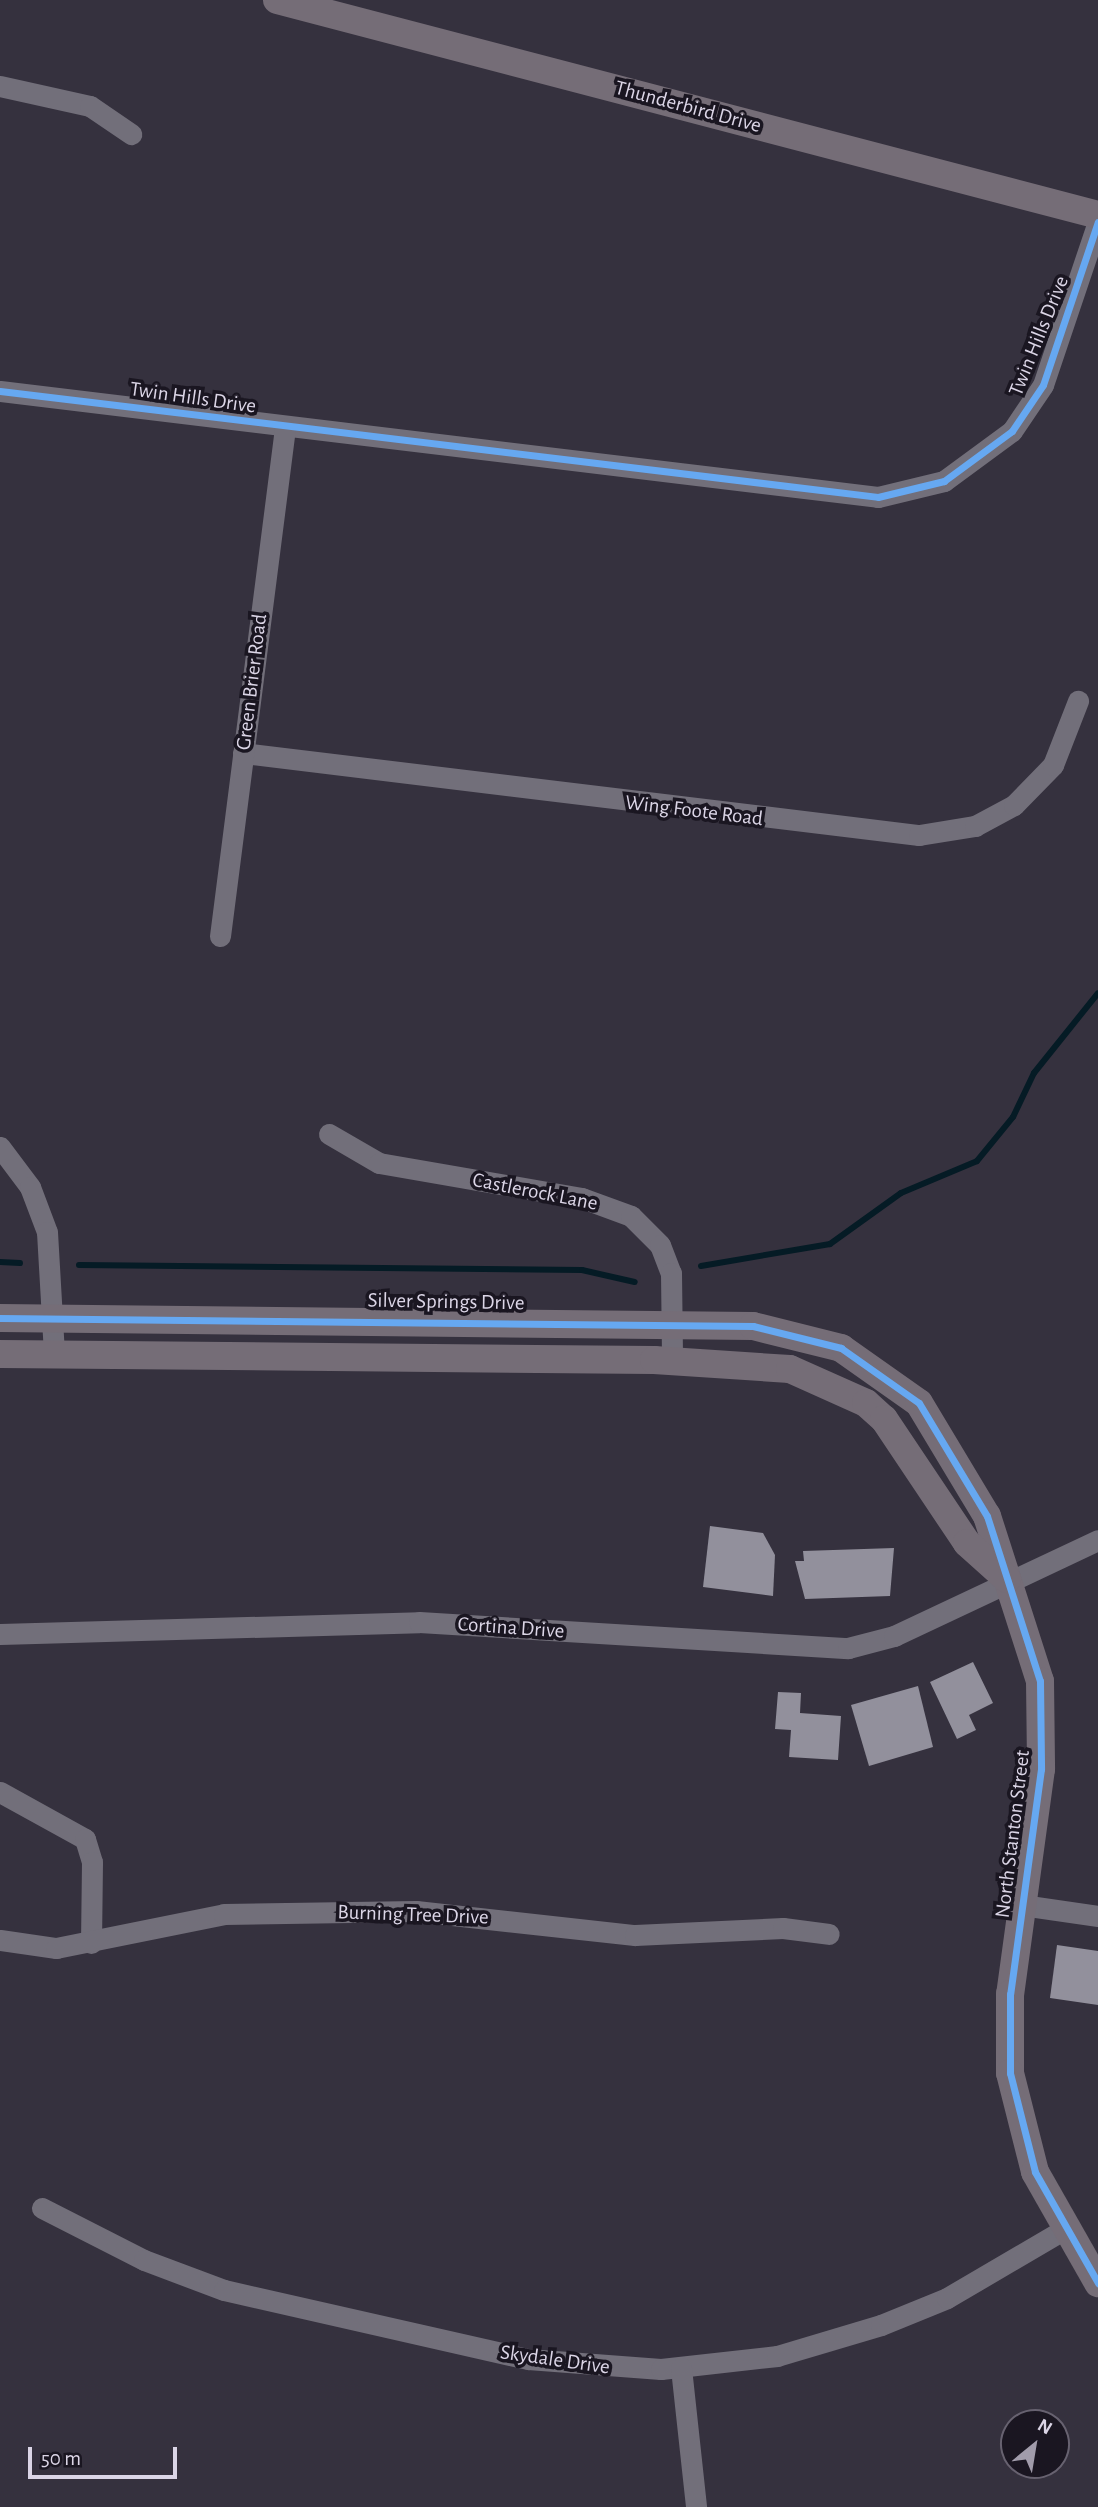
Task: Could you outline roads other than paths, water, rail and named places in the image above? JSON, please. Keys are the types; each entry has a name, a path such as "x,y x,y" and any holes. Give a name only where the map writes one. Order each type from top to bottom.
{"street":[{"name":"Thunderbird Drive","path":"293,2 1098,215"},
{"path":"0,86 90,106 131,134"},
{"name":"Twin Hills Drive","path":"0,391 850,498 914,492 972,464 1030,409 1061,340 1098,222"},
{"name":"Green Brier Road","path":"220,936 285,428"},
{"name":"Wing Foote Road","path":"243,753 919,835 975,826 1014,805 1053,765 1078,701"},
{"name":"Castlerock Lane","path":"329,1134 379,1163 618,1208 643,1225 666,1256 673,1324 672,1361"},
{"path":"0,1147 42,1213 54,1318 54,1355"},
{"name":"Silver Springs Drive","path":"0,1318 753,1326 812,1338 881,1372"},
{"path":"0,1354 672,1361 790,1369 866,1403 908,1445 967,1543 1006,1579"},
{"name":"North Stanton Street","path":"881,1372 919,1403 954,1452 996,1537 1006,1579 1031,1646 1043,1723 1010,1994 1010,2073 1025,2147 1063,2230 1098,2283"},
{"name":"Cortina Drive","path":"0,1634 419,1622 814,1650 894,1636 1006,1579 1098,1540"},
{"path":"0,1792 85,1839 92,1862 91,1943"},
{"path":"1021,1905 1098,1916"},
{"name":"Burning Tree Drive","path":"0,1940 57,1948 214,1916 297,1912 441,1912 635,1935 783,1928 829,1934"},
{"name":"Skydale Drive","path":"42,2208 183,2277 297,2309 528,2359 681,2368 777,2356 881,2325 947,2298 1063,2230"},
{"path":"681,2368 696,2507"}],"waterway":[{"path":"701,1266 830,1244 901,1193 977,1161 1013,1117 1034,1073 1098,993"},
{"path":"0,1262 20,1263"},
{"path":"79,1265 582,1270 635,1282"}]}
